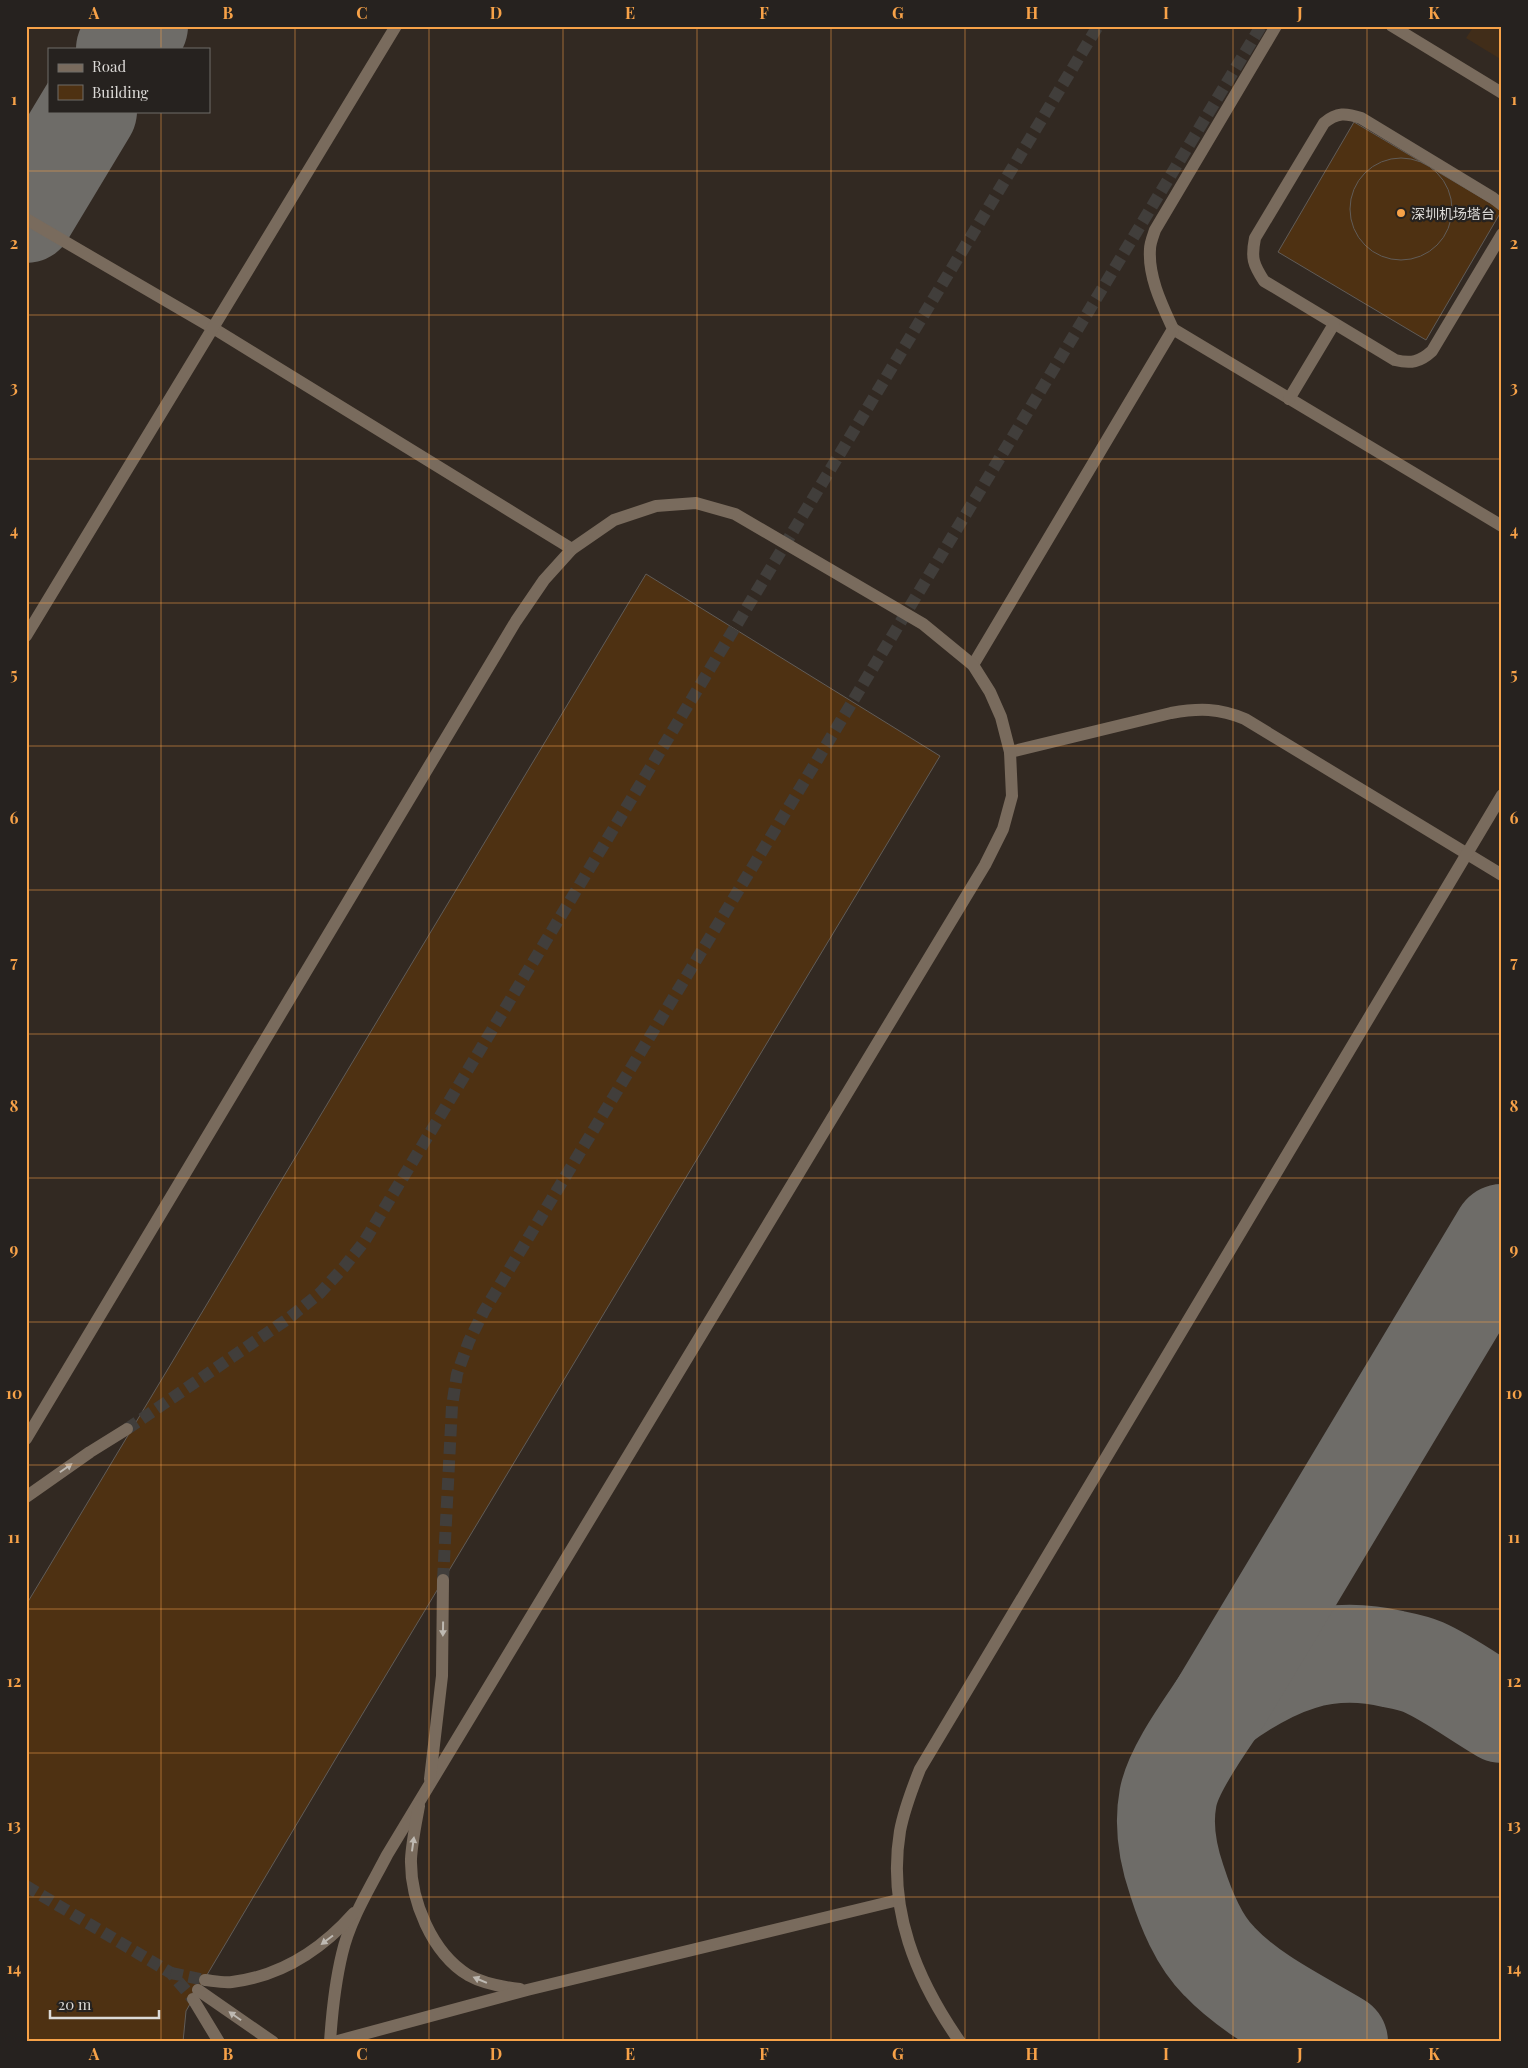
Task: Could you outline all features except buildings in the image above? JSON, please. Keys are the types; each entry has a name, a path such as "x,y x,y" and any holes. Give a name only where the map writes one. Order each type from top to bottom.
{"lane":[{"path":"26,636 396,26"},
{"path":"1276,26 1155,230 1150,249 1151,269 1158,296 1172,329 1502,526"},
{"path":"1392,26 1502,93"},
{"path":"1502,206 1493,198 1361,118 1347,114 1333,115 1324,123 1255,238 1252,250 1254,266 1264,281 1395,360 1407,364 1421,361 1432,351 1502,234"},
{"path":"26,219 212,328 572,549"},
{"path":"1289,399 1334,324"},
{"path":"973,665 1172,329"},
{"path":"26,1439 516,620 544,580 572,549 614,520 656,506 696,503 735,514 914,619 949,644 973,665 990,692 997,708 1010,752 1012,796 1003,829 985,865 387,1855 361,1905 342,1952 333,1999 330,2042"},
{"path":"1010,752 1171,713 1192,710 1227,712 1245,719 1468,852 1502,875"},
{"path":"960,2042 939,2012 921,1978 907,1940 898,1900 897,1863 900,1831 909,1797 920,1769 1502,795"},
{"path":"26,1496 127,1429"},
{"path":"429,1785 442,1676 443,1580"},
{"path":"420,1801 411,1859 414,1893 425,1925 445,1954 468,1975 496,1986 527,1990"},
{"path":"334,2042 527,1990 898,1900"},
{"path":"199,1990 284,1968 310,1953 336,1934 361,1905"},
{"path":"199,1990 219,2042"},
{"path":"199,1990 272,2042"}],"shaded area":[{"path":"26,26 1502,26 1502,2042 26,2042"},
{"path":"1474,26 1502,26 1502,60 1466,38"}],"taxiway":[{"path":"126,48 139,26"},
{"path":"26,214 87,112"},
{"path":"1339,2042 1261,1996 1232,1974 1205,1944 1189,1913 1171,1861 1166,1829 1168,1798 1176,1775 1189,1750 1219,1705 1502,1233"},
{"path":"1219,1705 1239,1691 1280,1669 1301,1661 1345,1654 1368,1655 1420,1666 1443,1677 1502,1714"}],"tunnel":[{"path":"127,1429 289,1318 320,1293 364,1242 1098,26"},
{"path":"443,1580 452,1406 457,1374 469,1341 484,1311 1261,26"},
{"path":"26,1886 171,1973 193,1999"},
{"path":"171,1973 205,1980"}],"place":[{"name":"深圳机场塔台","path":"1401,213"}]}
